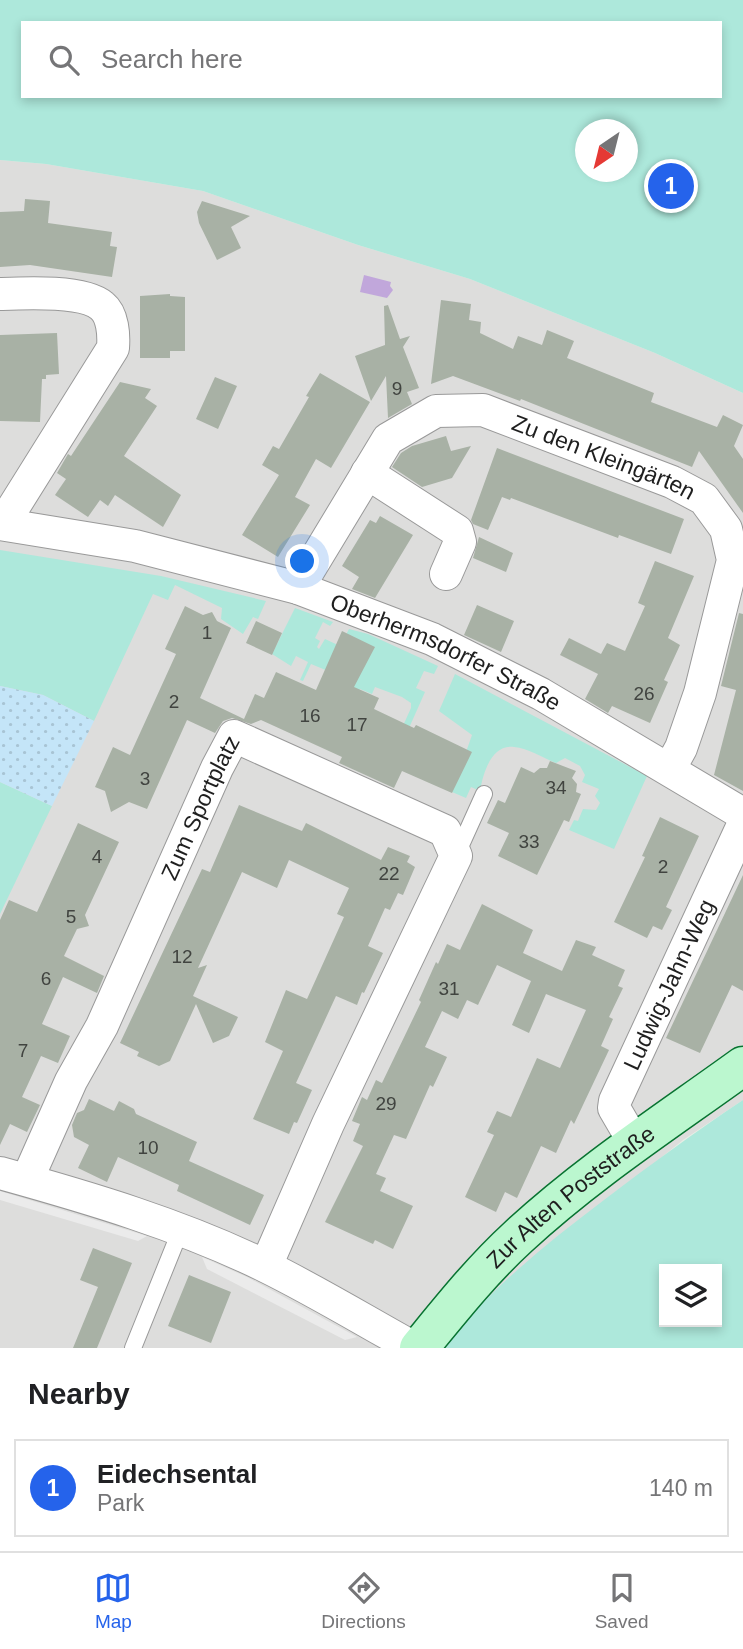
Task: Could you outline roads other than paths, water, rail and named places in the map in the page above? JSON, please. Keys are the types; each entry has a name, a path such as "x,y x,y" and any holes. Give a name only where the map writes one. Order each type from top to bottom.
{"street":[{"path":"0,293 39,292 91,298 104,307 114,336 113,348 1,524"},
{"name":"Zu den Kleingärten","path":"298,588 388,439 436,411 483,410 672,482 704,499 726,528 733,560 700,692 682,745 670,768"},
{"path":"367,473 457,531 460,542 446,574"},
{"name":"Oberhermsdorfer Straße","path":"1,524 135,546 298,588 449,647 541,694 670,768 743,814"},
{"name":"Zum Sportplatz","path":"417,1348 266,1266 181,1229 13,1177 102,1026 216,768 234,736 445,831 456,856"},
{"name":"Ludwig-Jahn-Weg","path":"635,1144 614,1108 615,1101 743,825"},
{"path":"266,1266 328,1124 456,856"},
{"name":"Zur Alten Poststraße","path":"417,1348 463,1294 519,1236 578,1185 743,1066"}],"lane":[{"path":"456,856 484,794"},
{"path":"133,1348 181,1229"}],"place":[{"name":"Eidechsental","path":"671,186"}]}
